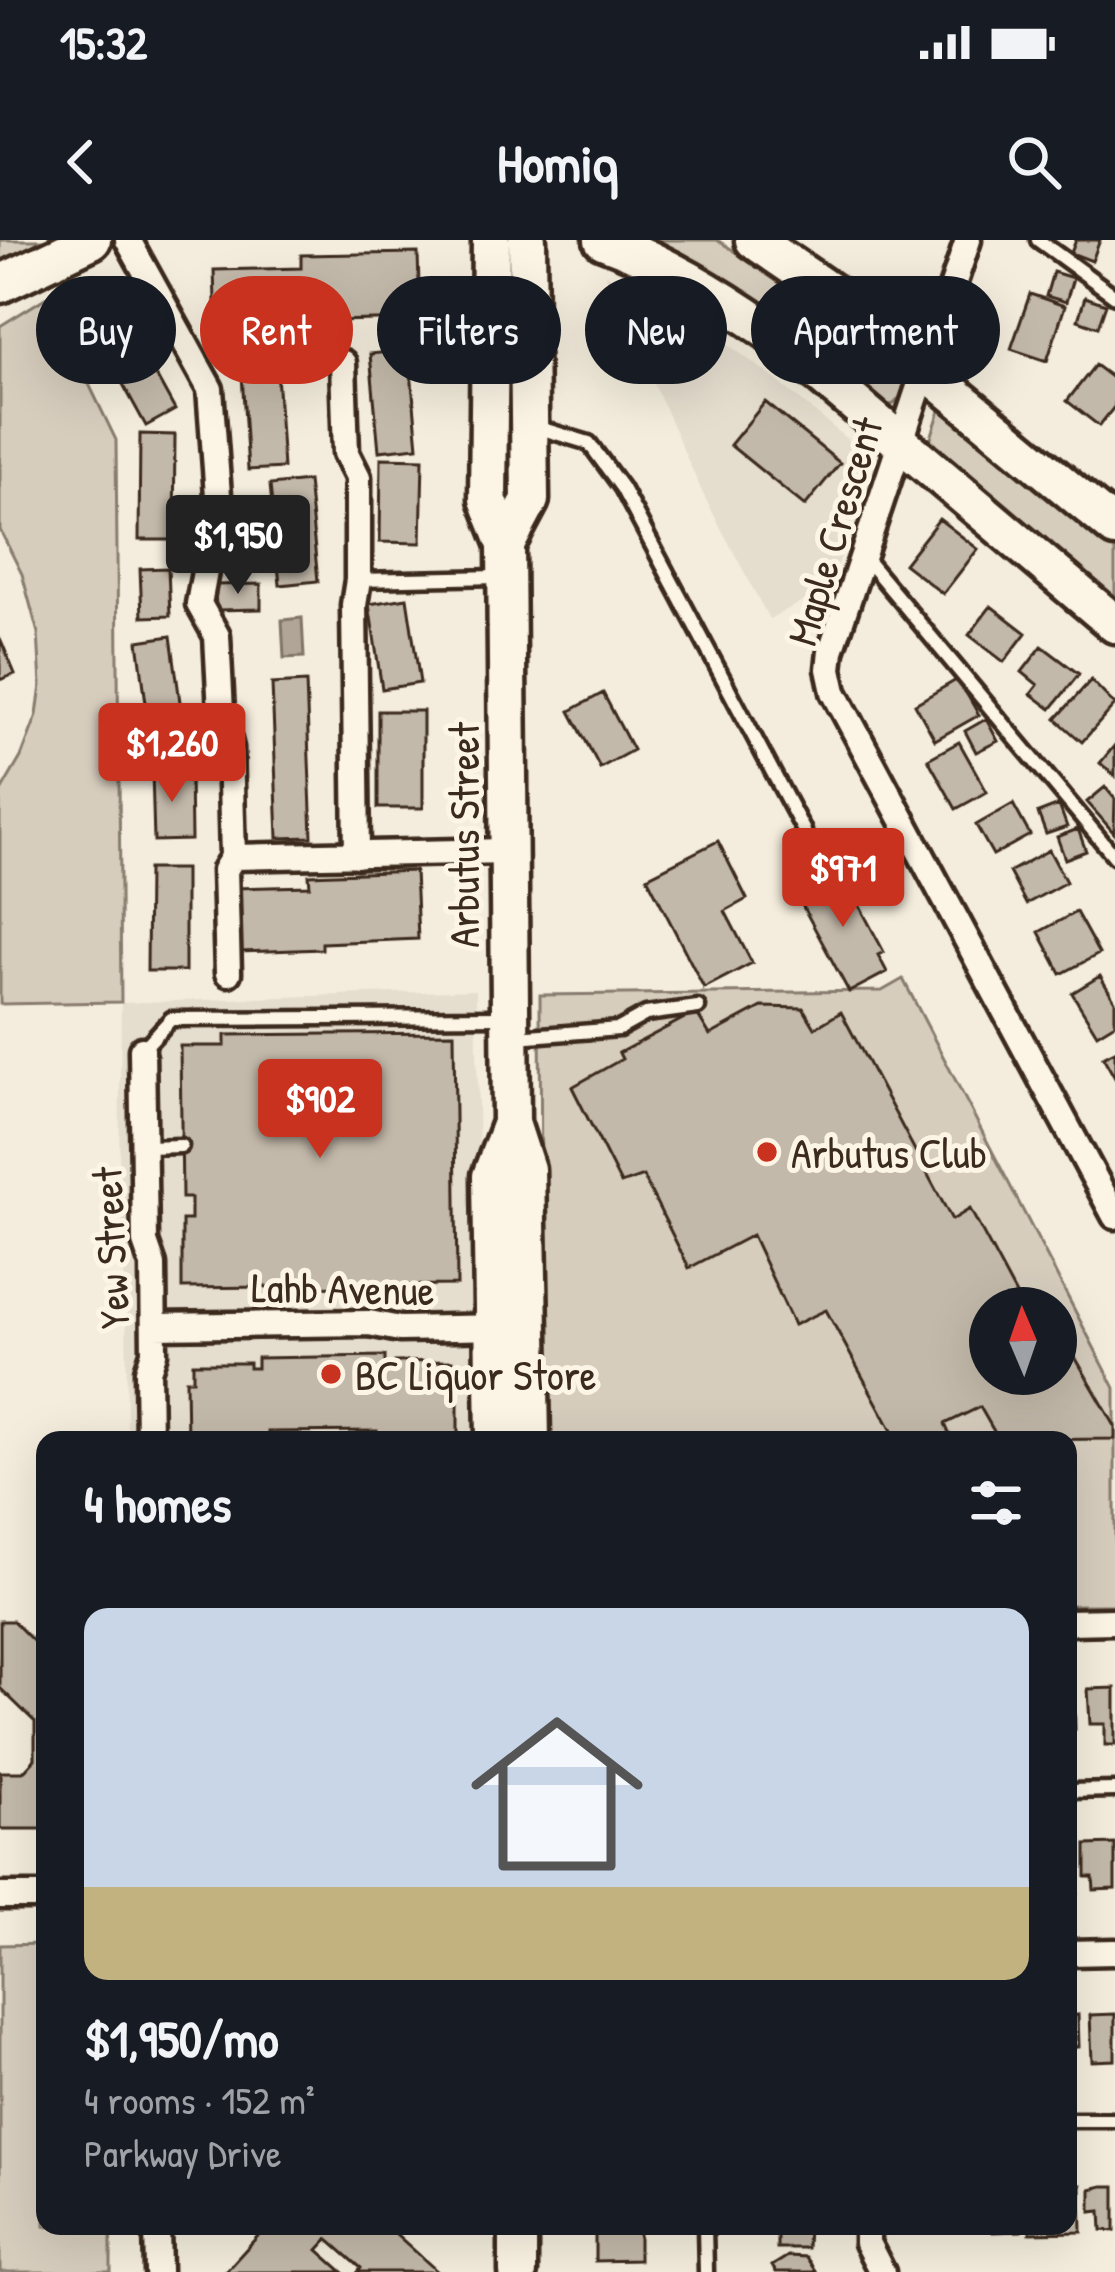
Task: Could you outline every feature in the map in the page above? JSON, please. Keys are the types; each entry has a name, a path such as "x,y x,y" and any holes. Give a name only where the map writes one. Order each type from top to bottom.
{"main road":[{"path":"0,284 92,240"},
{"name":"Arbutus Street","path":"491,240 488,499 506,561 511,1124 491,1176 529,1431"},
{"name":"Arbutus Street","path":"506,561 530,500 527,240"},
{"path":"603,240 643,255 721,298 769,332 1115,624"},
{"path":"754,240 807,276"},
{"path":"943,384 1115,528"},
{"name":"Arbutus Street","path":"496,1431 512,1327"},
{"path":"518,2235 518,2272"}],"street":[{"path":"128,240 210,389 220,522 199,604 217,636 221,712 230,748 233,856 226,870 228,973"},
{"name":"Maple Crescent","path":"956,276 968,240"},
{"path":"344,384 346,453 358,477 356,855"},
{"name":"Maple Crescent","path":"919,384 831,651 834,692 1115,1216"},
{"path":"233,856 508,851"},
{"name":"Yew Street","path":"142,1050 145,1242 153,1265 149,1431"},
{"name":"Lahb Avenue","path":"154,1326 370,1323 400,1329 512,1327"},
{"path":"1077,1622 1115,1622"},
{"path":"0,1896 36,1896"},
{"path":"1077,1953 1115,1952"},
{"path":"157,2235 158,2272"},
{"path":"867,2235 881,2272"}],"lane":[{"path":"1038,240 1115,296"},
{"path":"529,427 589,442 622,488 804,831"},
{"path":"865,558 1115,857"},
{"path":"358,580 506,561"},
{"path":"142,1050 171,1019 619,1029 646,1014 698,1007"},
{"path":"143,1147 182,1146"},
{"path":"1077,1791 1115,1790"},
{"path":"1077,2120 1115,2120"},
{"path":"705,2235 706,2272"}],"shaded area":[{"path":"0,240 66,240 0,274"},
{"path":"632,240 717,240 774,276 751,276 751,319 727,303 727,276 686,276"},
{"path":"36,304 36,384 89,384 116,440 121,1002 0,1004 0,793 37,715 41,685 38,633 22,574 0,530 0,326"},
{"path":"727,344 751,361 751,384 781,384 871,459 831,587 769,619 703,494 654,384 727,384"},
{"path":"848,384 903,384 903,394 894,404 882,407"},
{"path":"943,401 1115,542 1115,608 927,450"},
{"path":"302,618 304,657 284,658 282,620"},
{"name":"Arbutus Club","path":"903,979 1063,1287 969,1287 969,1395 1077,1395 1077,1315 1115,1388 1115,1605 1077,1605 1077,1431 542,1431 540,995 882,991"},
{"path":"476,990 484,1431 127,1431 126,1284 118,1263 121,1003"},
{"path":"36,1944 36,2235 111,2235 111,2272 0,2272 0,1945"}],"building":[{"path":"1076,240 1100,240 1092,261 1071,253"},
{"path":"418,253 419,276 377,276 377,320 353,321 353,276 214,276 214,270 301,268 301,255"},
{"path":"1053,272 1073,278 1066,302 1046,296"},
{"path":"1030,294 1065,306 1047,361 1011,349"},
{"path":"1085,297 1106,304 1098,327 1078,320"},
{"path":"377,353 377,384 412,384 418,447 379,451 370,354"},
{"path":"1095,365 1115,380 1115,406 1099,426 1067,401"},
{"path":"123,384 161,384 175,410 146,426"},
{"path":"243,384 278,384 283,468 248,470"},
{"path":"765,402 840,463 805,506 730,445"},
{"path":"140,434 175,435 174,540 139,540"},
{"path":"381,458 423,459 421,543 380,542"},
{"path":"308,481 318,581 280,585 270,485"},
{"path":"939,519 978,549 943,594 904,564"},
{"path":"168,568 170,616 142,617 140,569"},
{"path":"261,584 261,609 216,610 215,585"},
{"path":"407,598 420,683 382,689 369,604"},
{"path":"991,606 1026,633 1004,662 969,635"},
{"path":"171,636 187,753 153,758 138,641"},
{"path":"0,638 15,674 0,680"},
{"path":"1042,646 1079,674 1051,709 1031,694 1038,685 1022,672"},
{"path":"958,679 979,715 935,740 915,704"},
{"path":"1091,680 1115,705 1082,742 1056,719"},
{"path":"306,682 312,837 278,838 272,684"},
{"path":"603,693 633,750 600,768 570,711"},
{"path":"378,711 423,711 423,808 378,808"},
{"path":"986,719 998,741 976,752 965,731"},
{"path":"959,742 987,792 956,809 928,759"},
{"path":"1115,745 1115,776 1100,763"},
{"path":"190,770 191,840 154,841 152,771"},
{"path":"1105,787 1115,799 1114,833 1087,802"},
{"path":"1013,804 1030,835 993,855 976,825"},
{"path":"1059,805 1067,827 1046,834 1038,813"},
{"path":"1078,829 1086,851 1065,859 1057,837"},
{"path":"718,841 747,899 725,911 752,963 704,988 647,877"},
{"path":"1049,850 1066,882 1026,904 1009,872"},
{"path":"148,869 185,869 185,971 147,971"},
{"path":"840,869 884,952 878,955 887,972 849,992 795,892"},
{"path":"415,871 418,939 238,952 235,888 310,886 309,875"},
{"path":"1076,912 1099,954 1061,974 1039,932"},
{"path":"1100,976 1115,1001 1115,1023 1097,1034 1072,993"},
{"path":"762,1007 803,1008 815,1028 841,1012 952,1220 970,1209 1012,1287 969,1287 969,1395 1077,1395 1077,1360 1115,1426 1115,1439 1077,1439 1077,1431 994,1431 980,1407 945,1424 948,1431 892,1431 826,1310 794,1325 752,1235 689,1268 643,1176 621,1184 572,1087 622,1059 619,1053 696,1012 710,1035"},
{"path":"454,1033 457,1285 182,1288 182,1220 191,1220 191,1198 182,1198 180,1046 225,1046 225,1035"},
{"path":"1115,1051 1115,1078 1103,1057"},
{"path":"385,1356 385,1367 395,1367 395,1362 452,1361 452,1377 458,1377 458,1431 187,1431 186,1380 193,1380 193,1363 249,1363 249,1368 257,1368 257,1358"},
{"path":"0,1621 13,1621 36,1644 36,1829 0,1829 0,1772 23,1772 35,1759 35,1722 0,1688"},
{"path":"1115,1688 1115,1745 1105,1745 1105,1724 1090,1724 1088,1689"},
{"path":"1115,1844 1115,1889 1094,1890 1093,1877 1086,1877 1086,1845"},
{"path":"1115,2014 1115,2060 1092,2061 1090,2015"},
{"path":"1077,2185 1081,2185 1082,2232 1077,2232"},
{"path":"1115,2186 1115,2231 1102,2230 1101,2211 1091,2212 1091,2189"},
{"path":"259,2235 397,2235 438,2272 358,2272 361,2268 328,2239 318,2250 343,2272 225,2272"},
{"path":"595,2235 639,2235 639,2260 595,2261"},
{"path":"777,2235 808,2235 807,2248 777,2248"},
{"path":"788,2256 806,2257 816,2272 776,2272 772,2266"}],"place":[{"name":"Arbutus Club","path":"767,1152"},
{"name":"BC Liquor Store","path":"331,1374"}]}
